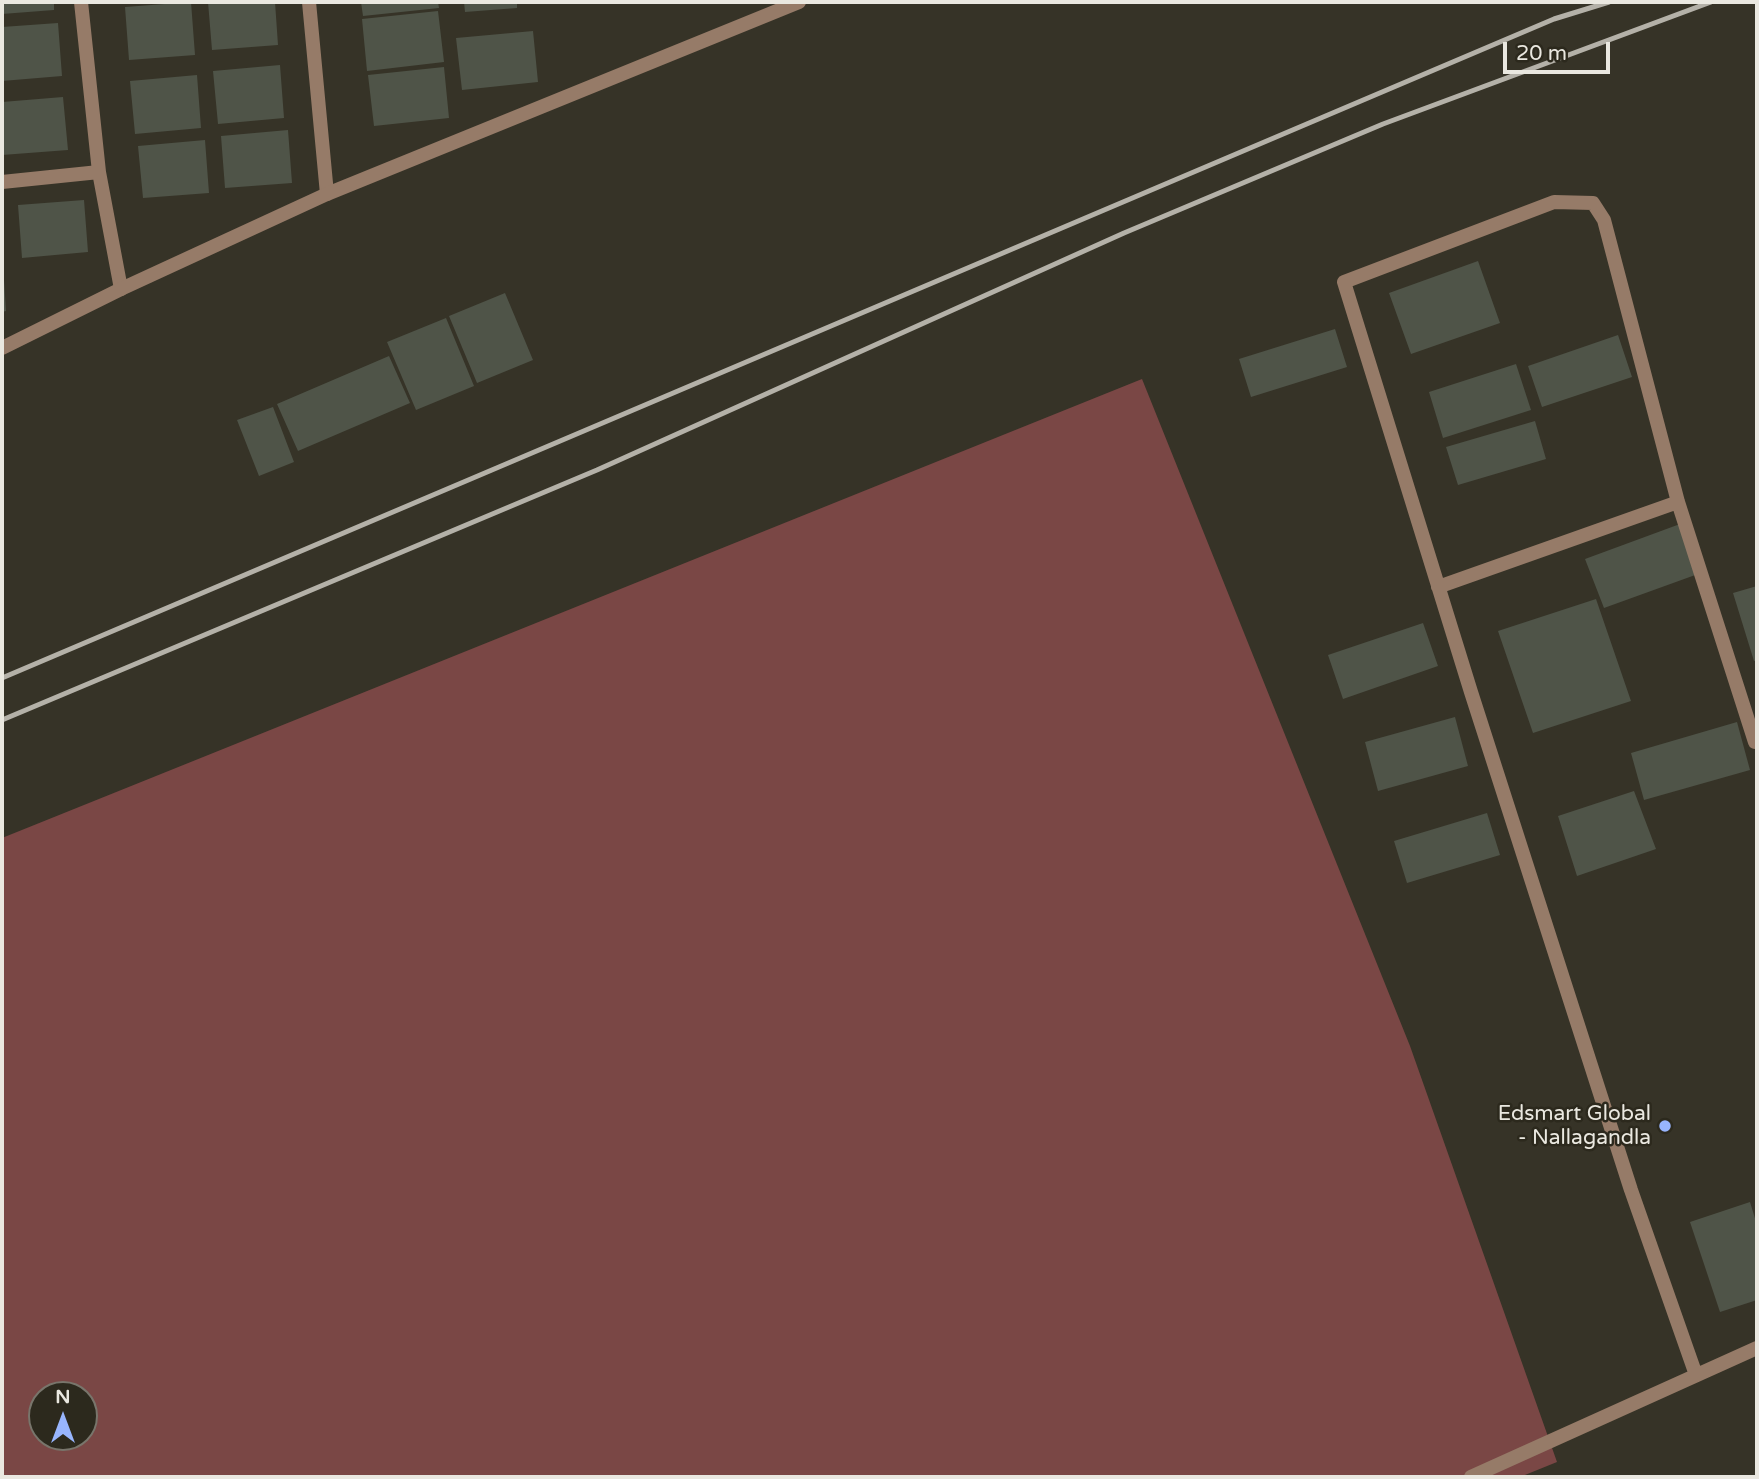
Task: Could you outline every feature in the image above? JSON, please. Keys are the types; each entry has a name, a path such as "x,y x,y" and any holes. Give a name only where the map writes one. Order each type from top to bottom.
{"street":[{"path":"81,2 99,172 121,289"},
{"path":"309,2 327,194"},
{"path":"2,348 121,289 327,194 799,2"},
{"path":"2,182 99,172"},
{"path":"1696,1375 1631,1190 1438,587 1344,282 1554,202 1593,203 1604,220 1678,502 1755,742"},
{"path":"1438,587 1678,502"},
{"path":"1471,1477 1757,1349"}],"shaded area":[{"path":"1142,379 1410,1046 1557,1462 1520,1477 2,1477 2,838"}],"building":[{"path":"2,2 54,2 54,10 2,14"},
{"path":"191,2 195,55 129,60 125,7"},
{"path":"208,2 275,2 278,45 212,50"},
{"path":"361,2 438,2 439,8 363,16"},
{"path":"464,2 517,2 517,8 465,12"},
{"path":"438,11 444,62 367,71 362,19"},
{"path":"58,23 62,76 2,81 2,27"},
{"path":"533,31 538,82 462,90 456,38"},
{"path":"280,65 284,118 218,124 213,71"},
{"path":"444,67 449,118 374,126 368,75"},
{"path":"197,75 201,128 135,134 130,81"},
{"path":"63,97 68,150 2,155 2,102"},
{"path":"288,130 292,183 225,188 221,136"},
{"path":"205,140 209,193 143,198 138,146"},
{"path":"84,200 88,252 22,258 18,205"},
{"path":"1478,261 1500,323 1411,354 1389,293"},
{"path":"2,280 6,311 2,312"},
{"path":"505,293 533,360 477,383 449,316"},
{"path":"446,318 474,386 416,410 387,342"},
{"path":"1335,329 1347,367 1251,397 1239,359"},
{"path":"1618,335 1632,377 1542,407 1528,366"},
{"path":"389,356 410,403 298,451 277,404"},
{"path":"1516,364 1531,410 1443,438 1429,392"},
{"path":"273,407 294,462 259,476 237,420"},
{"path":"1535,421 1546,459 1458,485 1446,447"},
{"path":"1680,524 1698,574 1604,608 1585,559"},
{"path":"1757,586 1757,660 1754,661 1733,593"},
{"path":"1596,599 1631,701 1533,733 1498,631"},
{"path":"1423,623 1438,666 1343,699 1328,655"},
{"path":"1455,717 1468,766 1378,791 1365,742"},
{"path":"1737,722 1750,770 1644,800 1631,753"},
{"path":"1634,791 1656,849 1577,876 1558,816"},
{"path":"1487,813 1500,855 1407,883 1394,841"},
{"path":"1750,1202 1757,1225 1757,1300 1720,1312 1690,1222"}],"railway":[{"path":"2,678 1554,19 1609,2"},
{"path":"2,720 597,470 1124,233 1383,124 1711,2"}],"place":[{"name":"Edsmart Global - Nallagandla","path":"1665,1126"}]}
